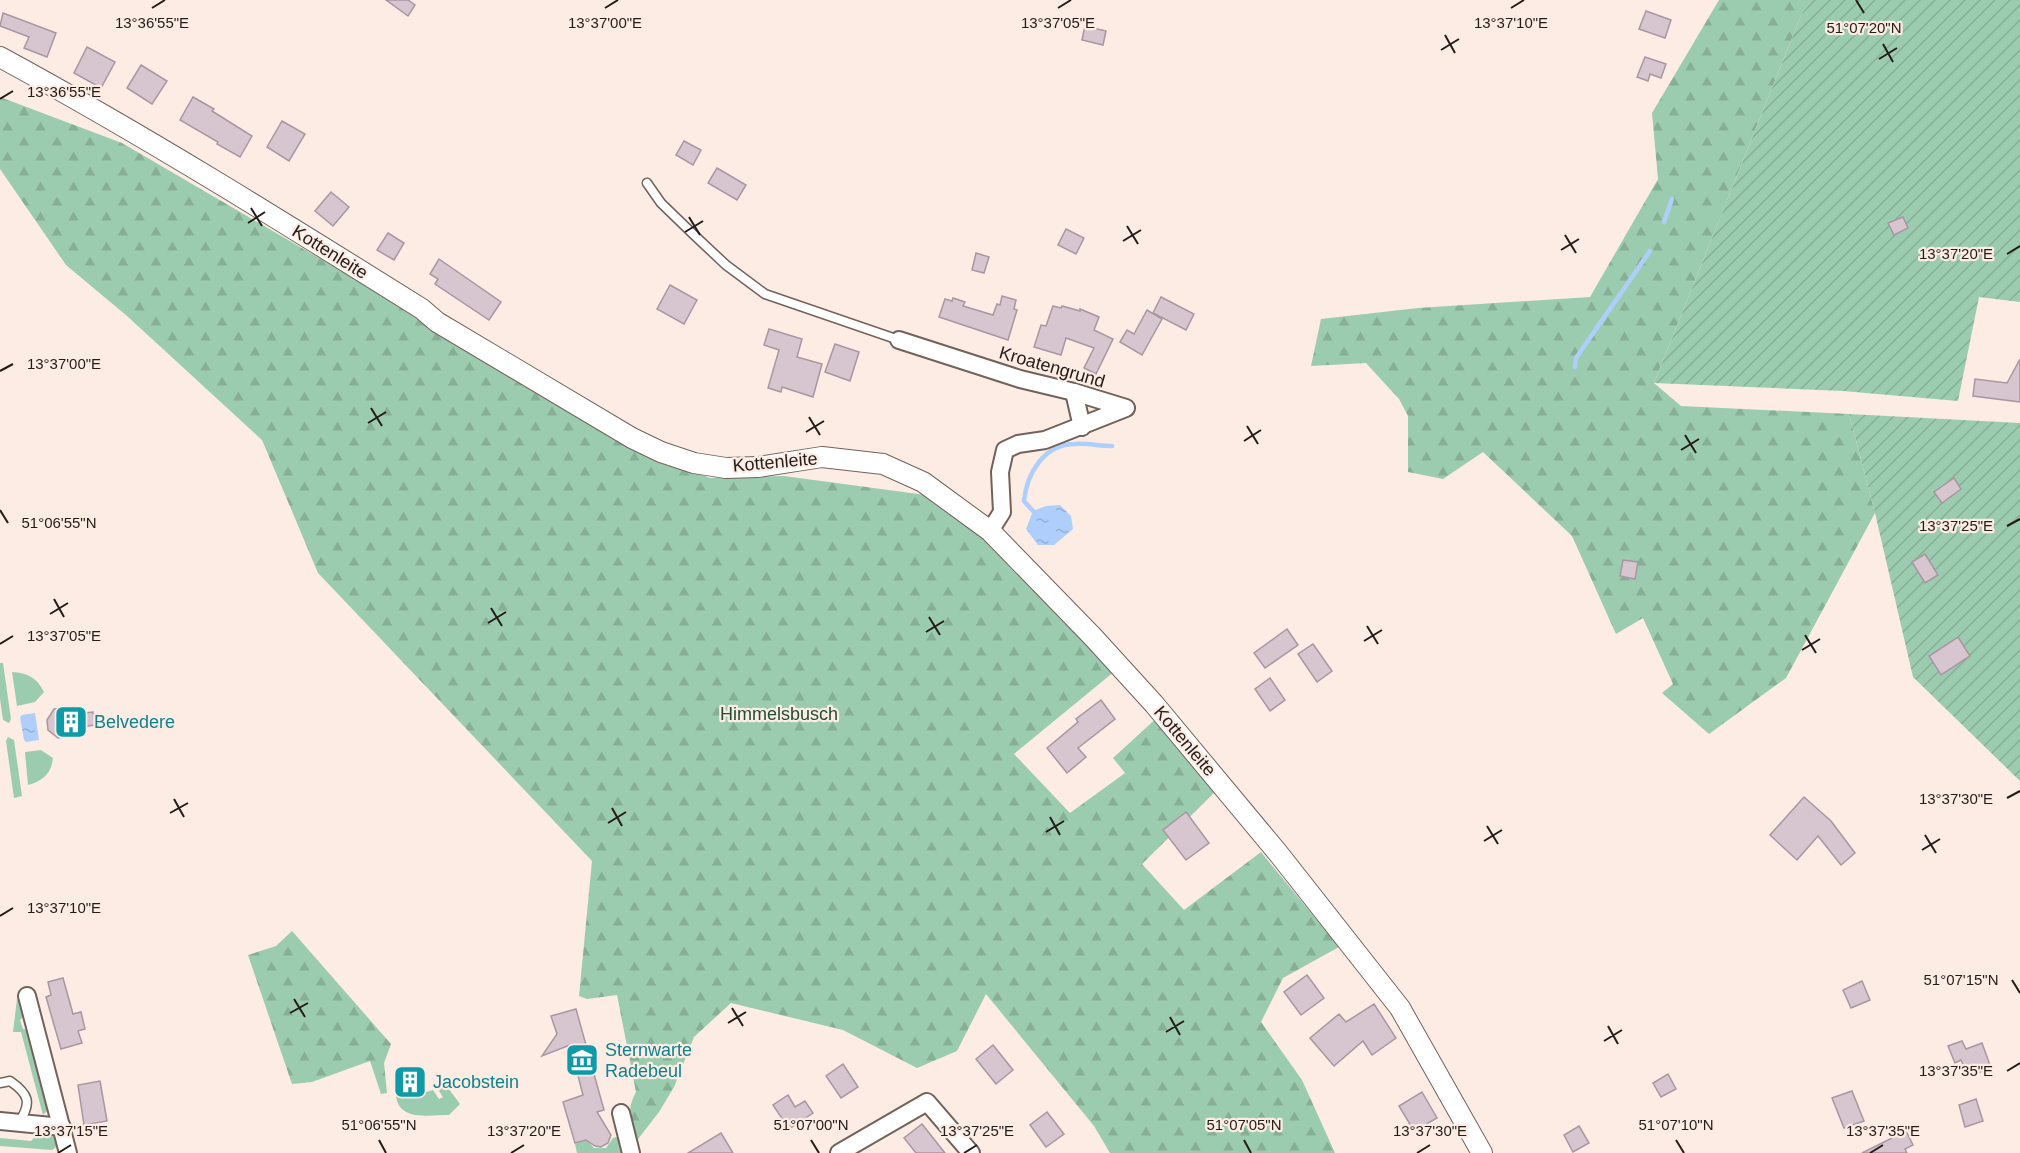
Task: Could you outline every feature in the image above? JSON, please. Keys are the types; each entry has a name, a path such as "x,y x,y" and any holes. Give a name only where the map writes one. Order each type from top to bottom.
{"street":[{"name":"Kottenleite","path":"0,57 83,102 215,180 422,309 437,322 632,438 661,452 694,463 726,468 758,467 822,457 883,464 923,482 990,531 1094,637 1154,704 1278,853 1379,980 1400,1008 1482,1153"},
{"name":"Kroatengrund","path":"899,340 1020,380 1074,392 1126,408 1045,440 1018,444 1005,450 1000,472 1002,512 990,531"},
{"path":"1074,392 1082,426"},
{"path":"27,996 68,1153"},
{"path":"839,1153 927,1102 971,1153"},
{"path":"621,1113 631,1153"},
{"path":"0,1121 62,1126"}],"lane":[{"name":"Kroatengrund","path":"647,183 661,203 693,234 726,265 765,294 899,340"},
{"path":"0,1083 10,1081 22,1089 27,1099 27,1111 19,1122"}],"green space":[{"path":"1719,0 1812,0 1802,13 1654,383 1681,406 1849,414 1875,513 1786,678 1709,734 1662,693 1673,684 1643,618 1616,634 1572,536 1483,452 1443,479 1408,472 1408,416 1399,399 1366,363 1311,366 1321,319 1418,308 1590,297 1658,179 1652,113"},
{"path":"1812,0 2020,0 2020,302 1979,297 1958,401 1843,391 1654,383 1802,13"},
{"name":"Himmelsbusch","path":"0,97 122,143 451,335 652,456 710,478 784,476 933,496 1072,615 1115,671 1014,754 1070,813 1125,773 1113,758 1160,715 1216,791 1142,864 1184,910 1261,852 1339,947 1283,978 1261,1022 1302,1080 1335,1153 1110,1153 1094,1126 986,994 957,1051 917,1068 843,1030 731,1003 694,1037 674,1087 659,1112 635,1143 630,1124 630,1111 636,1092 617,995 587,999 579,996 592,861 318,573 262,440 127,316 66,265 0,169"},
{"path":"1849,414 2020,423 2020,781 1913,677 1875,513"},
{"path":"0,663 3,663 11,719 9,723 3,720 0,699"},
{"path":"12,672 27,675 38,683 44,692 35,702 17,706"},
{"path":"8,737 14,740 22,796 14,798 6,741"},
{"path":"41,750 53,758 50,768 42,779 28,785 25,752"},
{"path":"292,931 391,1044 384,1063 387,1093 381,1094 370,1061 312,1082 292,1084 248,955 276,946"},
{"path":"22,997 25,1015 20,1020 23,1029 29,1030 49,1109 43,1115 21,1032 13,1032 17,999"},
{"path":"445,1084 460,1104 449,1115 415,1115 402,1109 397,1102 396,1093 411,1097 433,1090 439,1099 443,1097 439,1091"},
{"path":"39,1133 51,1136 59,1145 52,1150 0,1146 0,1138 31,1141"},
{"path":"620,1136 624,1153 577,1153 575,1144 587,1140 594,1148 606,1148 613,1138"}],"water":[{"path":"1060,505 1071,516 1073,529 1054,545 1038,545 1026,529 1033,511 1046,506"},
{"path":"35,713 39,740 26,742 20,717"}],"building":[{"path":"386,0 408,0 415,5 408,16"},
{"path":"1646,11 1671,20 1665,38 1639,29"},
{"path":"3,13 56,33 47,57 24,48 29,37 0,26"},
{"path":"1085,26 1106,31 1103,45 1082,40"},
{"path":"87,47 115,62 101,88 74,73"},
{"path":"1645,57 1666,64 1661,78 1650,74 1648,81 1637,77"},
{"path":"141,65 167,81 152,104 127,88"},
{"path":"193,97 252,136 240,157 180,120"},
{"path":"282,121 305,134 289,161 267,147"},
{"path":"684,141 701,150 693,165 676,155"},
{"path":"717,168 746,185 737,200 708,183"},
{"path":"331,192 349,207 333,226 315,211"},
{"path":"1903,217 1908,228 1894,235 1888,223"},
{"path":"1066,229 1084,238 1076,254 1058,245"},
{"path":"388,233 404,243 394,260 377,250"},
{"path":"976,253 989,257 984,273 972,270"},
{"path":"439,259 501,302 489,320 435,284 438,279 430,274"},
{"path":"670,285 697,300 684,324 657,309"},
{"path":"1002,296 1016,300 1014,309 1017,310 1008,340 939,317 945,299 952,301 953,298 965,302 963,306 993,315 997,304 1000,305"},
{"path":"1161,297 1194,314 1186,330 1153,313"},
{"path":"1053,306 1080,311 1080,309 1099,317 1094,330 1113,339 1096,374 1084,368 1094,348 1066,338 1061,355 1034,347 1041,325 1046,326"},
{"path":"1147,310 1162,319 1142,355 1120,342 1127,330 1134,334"},
{"path":"769,329 802,339 797,357 822,364 813,397 782,387 781,392 768,388 779,350 764,345"},
{"path":"835,344 859,352 850,381 825,372"},
{"path":"2020,359 2020,402 1973,396 1975,379 2007,383"},
{"path":"1954,478 1961,489 1942,503 1934,492"},
{"path":"1925,554 1938,575 1925,583 1912,562"},
{"path":"1623,560 1638,562 1635,579 1620,576"},
{"path":"1287,629 1298,645 1265,668 1254,653"},
{"path":"1958,637 1970,656 1941,675 1929,656"},
{"path":"1313,644 1332,671 1317,682 1298,654"},
{"path":"1270,678 1285,700 1270,711 1255,689"},
{"path":"1101,700 1115,719 1078,748 1086,757 1067,773 1047,748 1078,722 1076,719"},
{"name":"Belvedere","path":"66,708 74,714 93,712 95,725 76,728 70,736 58,738 48,730 47,720 54,709"},
{"path":"1804,797 1831,821 1855,853 1841,865 1818,836 1797,860 1770,835"},
{"path":"1186,812 1209,843 1186,860 1163,830"},
{"path":"1307,975 1324,998 1301,1015 1284,992"},
{"path":"63,978 73,1014 81,1012 85,1029 78,1031 82,1043 61,1049 46,997 51,995 48,982"},
{"path":"1862,981 1870,1000 1851,1008 1843,990"},
{"path":"1374,1004 1396,1038 1372,1055 1363,1041 1334,1066 1310,1038 1339,1014 1346,1022"},
{"name":"Sternwarte Radebeul","path":"576,1009 604,1110 597,1112 611,1135 608,1143 601,1147 586,1140 575,1143 563,1102 583,1095 570,1045 542,1056 557,1034 551,1016"},
{"path":"1962,1041 1966,1049 1982,1043 1991,1068 1977,1073 1974,1066 1965,1069 1961,1060 1955,1063 1948,1046"},
{"path":"993,1045 1013,1070 996,1084 976,1059"},
{"path":"843,1064 858,1087 841,1098 826,1076"},
{"path":"1668,1074 1676,1089 1661,1097 1653,1083"},
{"path":"100,1081 107,1121 84,1125 78,1085"},
{"path":"1852,1091 1864,1121 1844,1128 1832,1098"},
{"path":"1422,1092 1437,1118 1414,1131 1399,1106"},
{"path":"788,1095 795,1107 805,1101 813,1113 789,1129 773,1105"},
{"path":"1976,1099 1983,1121 1965,1127 1959,1105"},
{"path":"1047,1112 1064,1134 1046,1147 1030,1125"},
{"path":"922,1124 945,1153 916,1153 904,1138"},
{"path":"1579,1126 1589,1143 1573,1152 1564,1135"},
{"path":"1906,1131 1913,1145 1905,1149 1907,1153 1862,1153"},
{"path":"721,1133 733,1153 688,1153"}],"waterway":[{"path":"1664,222 1672,199"},
{"path":"1575,367 1576,358 1650,251"},
{"path":"1033,511 1024,501 1026,491 1033,471 1046,455 1064,445 1112,446"}],"place":[{"name":"Belvedere","path":"71,722"},
{"name":"Sternwarte Radebeul","path":"582,1060"},
{"name":"Jacobstein","path":"410,1082"}]}
